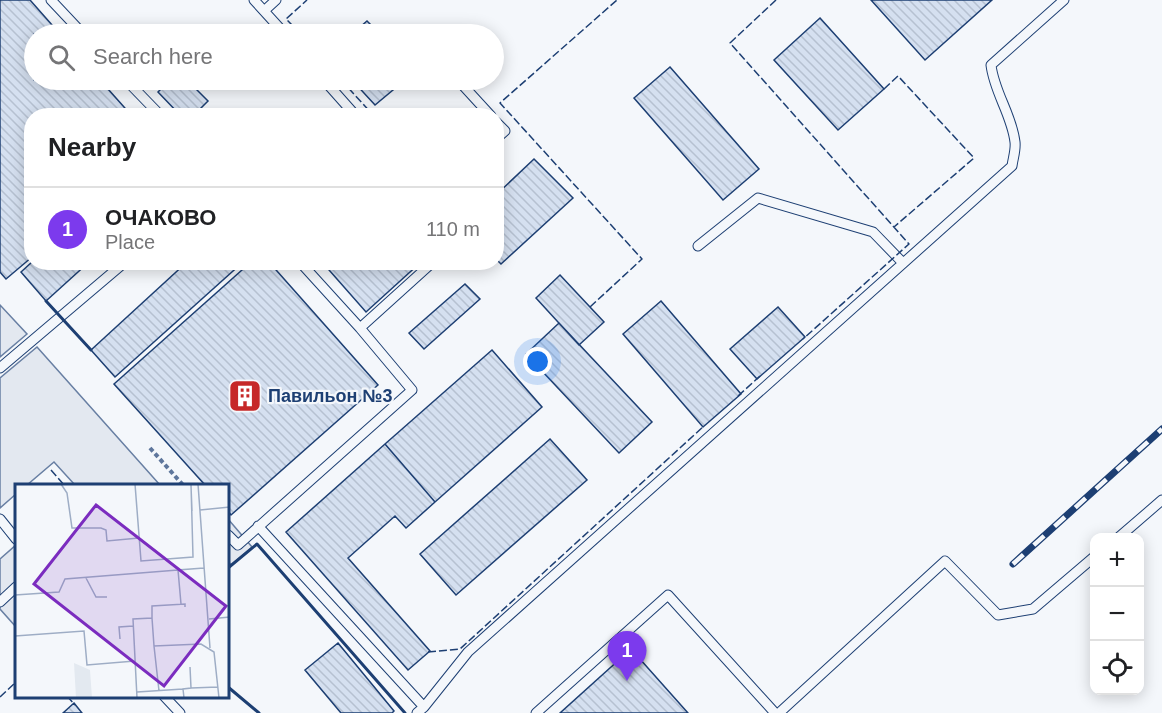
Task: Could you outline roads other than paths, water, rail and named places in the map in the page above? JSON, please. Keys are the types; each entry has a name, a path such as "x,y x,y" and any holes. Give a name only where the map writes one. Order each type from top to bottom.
{"lane":[{"path":"51,0 74,24"},
{"path":"254,0 276,24"},
{"path":"264,11 276,0"},
{"path":"258,526 421,710 468,652 1012,166 1015,144 1010,121 993,81 991,65 1064,0"},
{"path":"136,90 153,108"},
{"path":"333,90 349,108"},
{"path":"467,90 484,108"},
{"path":"698,246 758,198 873,232 903,263"},
{"path":"0,368 116,270"},
{"path":"230,537 237,545 412,390 307,270"},
{"path":"360,328 424,270"},
{"path":"1123,533 1162,500"},
{"path":"0,519 15,538"},
{"path":"536,713 668,595 777,713 945,561 998,615 1033,609 1090,561"},
{"path":"0,602 15,588"},
{"path":"167,698 180,713"}],"railway":[{"path":"1013,564 1162,429"}],"place":[{"name":"Павильон №3","path":"245,396"},
{"name":"ОЧАКОВО","path":"627,681"}]}
